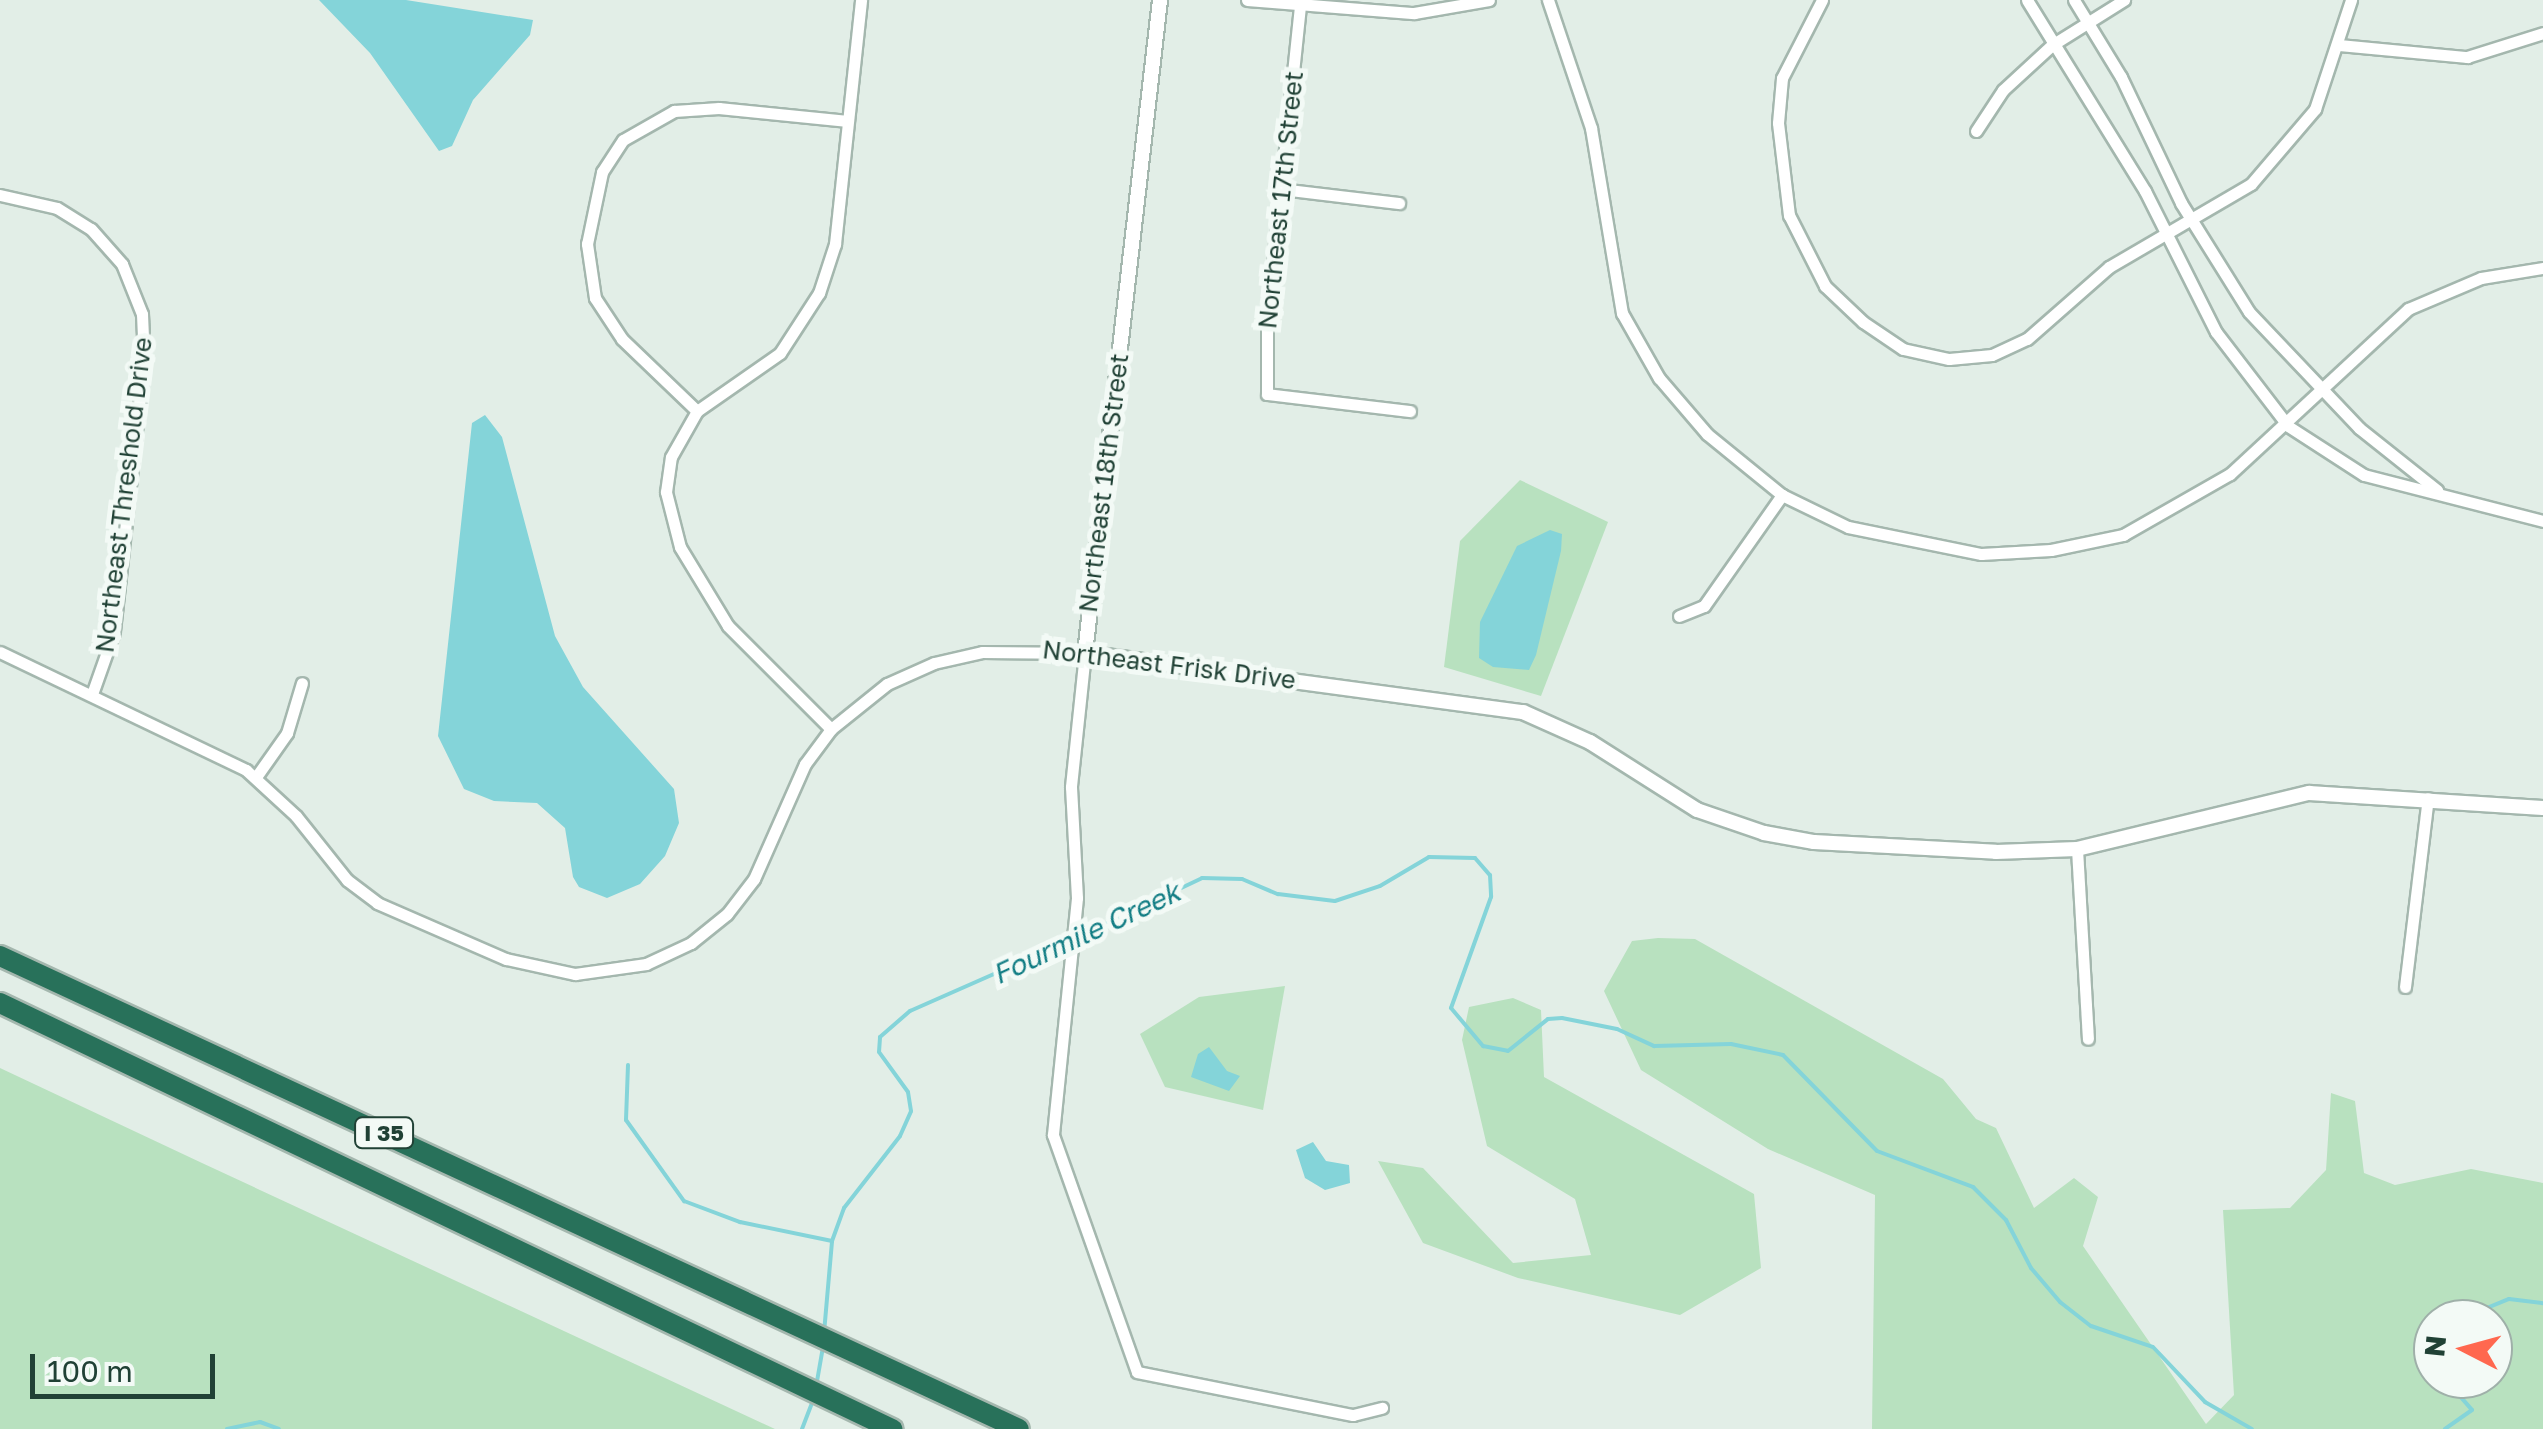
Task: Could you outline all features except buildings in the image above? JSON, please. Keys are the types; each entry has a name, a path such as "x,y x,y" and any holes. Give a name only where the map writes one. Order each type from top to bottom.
{"highway":[{"name":"I 35","path":"0,956 1019,1429"},
{"name":"I 35","path":"0,1003 508,1251 892,1429"}],"street":[{"path":"831,729 728,626 672,527 667,474 697,411 760,370 809,314 835,244 862,0"},
{"name":"Northeast 18th Street","path":"1160,0 1071,787 1077,898 1053,1135 1137,1372 1352,1415 1382,1408"},
{"path":"1248,0 1414,13 1489,0"},
{"path":"1548,0 1591,128 1622,313 1659,378 1707,434 1782,496 1848,526 1922,546 1981,554 2051,550 2122,536 2182,507 2288,426 2319,389 2408,309 2481,278 2543,268"},
{"path":"1822,0 1782,78 1778,123 1790,216 1825,286 1903,349 1949,359 1992,355 2027,339 2109,268 2251,184 2315,109 2351,0"},
{"path":"2027,0 2168,234 2216,332 2288,426 2364,475 2543,521"},
{"path":"2074,0 2191,220 2248,312 2319,389 2441,493"},
{"path":"1976,131 2003,90 2052,44 2124,0"},
{"name":"Northeast 17th Street","path":"1300,6 1267,319 1267,394 1410,410"},
{"path":"2339,45 2466,57 2543,33"},
{"path":"697,411 622,339 594,298 587,244 602,172 623,140 674,111 720,108 848,121"},
{"path":"1281,189 1399,203"},
{"name":"Northeast Threshold Drive","path":"0,195 56,208 91,229 126,270 142,314 144,358 114,632 92,694"},
{"path":"1679,616 1704,606 1782,496"},
{"name":"Northeast Frisk Drive","path":"0,652 256,778 337,870 377,903 531,968 596,973 671,954 727,914 754,879 790,792 831,729 888,684 934,663 1006,649 1085,653 1522,712 1590,742 1697,810 1764,834 1996,852 2077,849 2309,793 2543,808"},
{"path":"256,778 287,733 302,683"},
{"path":"2405,986 2428,798"},
{"path":"2077,849 2088,1040"}],"green space":[{"path":"1520,480 1608,522 1541,696 1444,667 1460,541"},
{"path":"1695,939 1943,1079 1976,1119 1996,1128 2034,1208 2074,1178 2098,1197 2083,1246 2206,1424 2234,1395 2223,1210 2290,1208 2326,1170 2331,1093 2355,1101 2364,1173 2395,1185 2471,1169 2543,1183 2543,1429 1872,1429 1875,1195 1768,1149 1641,1070 1604,991 1632,941"},
{"path":"1285,986 1263,1110 1165,1087 1140,1034 1199,997"},
{"path":"1513,998 1541,1010 1544,1077 1754,1194 1761,1268 1680,1315 1518,1278 1423,1243 1378,1161 1423,1168 1513,1263 1591,1255 1575,1199 1487,1146 1462,1040 1469,1007"},
{"path":"0,1068 202,1163 775,1429 0,1429"}],"water":[{"path":"319,0 406,0 533,20 530,35 473,100 452,146 439,151 370,53"},
{"path":"485,415 502,437 555,636 583,687 674,789 679,823 665,856 640,884 607,898 579,887 573,877 565,828 537,803 494,801 464,789 438,736 472,423"},
{"path":"1550,530 1562,534 1561,551 1536,655 1529,670 1493,667 1479,658 1480,622 1517,546"},
{"path":"1209,1047 1227,1071 1240,1076 1229,1091 1191,1077 1198,1054"},
{"path":"1313,1142 1326,1161 1349,1165 1350,1183 1325,1190 1305,1178 1296,1150"}],"waterway":[{"name":"Fourmile Creek","path":"1078,937 1202,878 1242,879 1278,894 1335,901 1380,886 1429,857 1475,858 1490,875 1491,897 1451,1008 1483,1046 1508,1051 1548,1019 1562,1018 1617,1029 1654,1046 1731,1044 1783,1055 1877,1151 1973,1187 2006,1220 2031,1268 2060,1302 2091,1326 2153,1347 2205,1402 2252,1429"},
{"name":"Fourmile Creek","path":"824,1333 832,1241 844,1208 900,1136 911,1111 908,1092 879,1052 880,1037 910,1011 1069,941"},
{"path":"628,1065 626,1120 684,1201 740,1222 832,1241"},
{"name":"Fourmile Creek","path":"2513,1299 2543,1303"},
{"name":"Fourmile Creek","path":"816,1387 823,1347"},
{"name":"Fourmile Creek","path":"2445,1429 2472,1410 2462,1399"},
{"name":"Fourmile Creek","path":"802,1429 813,1401"},
{"path":"227,1429 260,1422 279,1429"}]}
